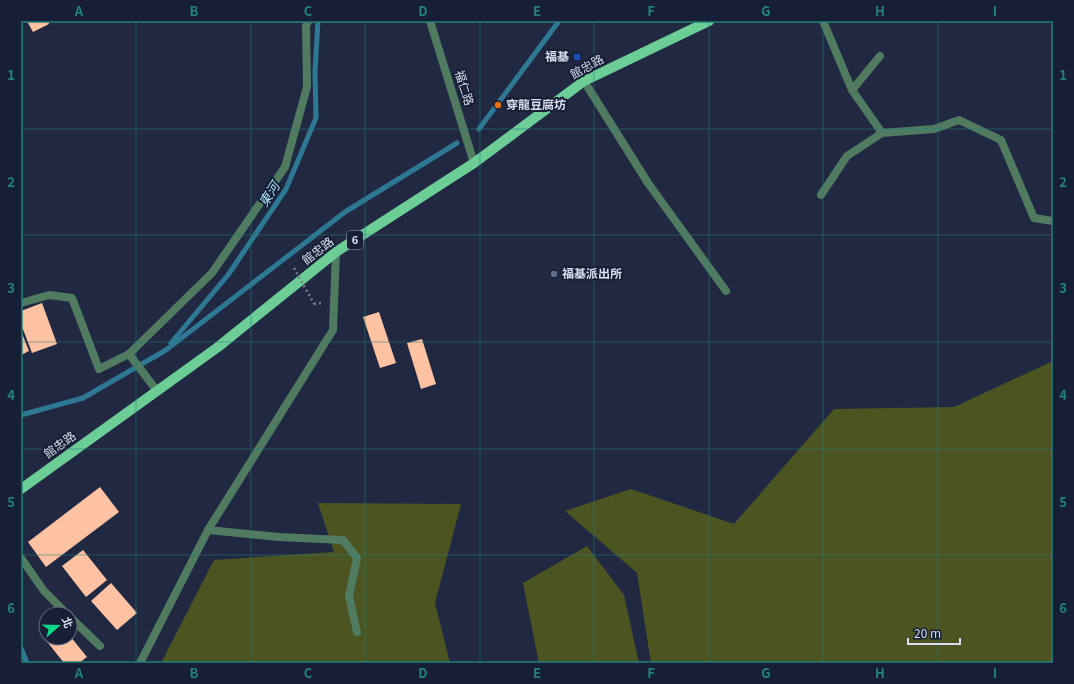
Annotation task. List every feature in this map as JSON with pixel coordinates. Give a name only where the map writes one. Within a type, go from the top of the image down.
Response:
[{"type":"main road","name":"館忠路","points":[[21,490],[218,347],[336,252],[474,163],[584,82],[709,21]]},
{"type":"street","points":[[21,303],[49,295],[72,298],[99,369],[130,354],[212,273],[285,168],[307,87],[306,26],[308,21]]},
{"type":"street","name":"福仁路","points":[[430,21],[474,163]]},
{"type":"street","points":[[823,21],[852,90],[882,133]]},
{"type":"street","points":[[852,90],[880,56]]},
{"type":"street","points":[[584,82],[648,183],[726,291]]},
{"type":"street","points":[[821,195],[847,156],[882,133],[934,129],[959,120],[1002,140],[1034,218],[1053,220]]},
{"type":"street","points":[[140,663],[208,530],[333,330],[336,252]]},
{"type":"street","points":[[130,354],[157,391]]},
{"type":"street","points":[[208,530],[279,537],[343,540],[357,558],[349,596],[356,632]]},
{"type":"street","points":[[21,558],[44,592],[59,606]]},
{"type":"street","points":[[78,624],[100,646]]},
{"type":"path","points":[[294,268],[314,304]]},
{"type":"green space","points":[[1053,361],[1053,663],[651,663],[637,573],[565,511],[631,489],[734,524],[834,409],[954,407]]},
{"type":"green space","points":[[318,503],[461,504],[435,603],[450,663],[161,663],[214,560],[334,552]]},
{"type":"green space","points":[[587,546],[624,595],[639,663],[539,663],[523,583]]},
{"type":"building","points":[[27,21],[48,21],[49,24],[33,32]]},
{"type":"building","points":[[42,303],[57,344],[32,353],[21,324],[21,311]]},
{"type":"building","points":[[379,312],[396,363],[380,368],[363,317]]},
{"type":"building","points":[[21,331],[29,351],[21,355]]},
{"type":"building","points":[[422,339],[436,384],[421,389],[407,343]]},
{"type":"building","points":[[100,487],[119,512],[46,567],[28,542]]},
{"type":"building","points":[[83,550],[107,580],[86,597],[62,566]]},
{"type":"building","points":[[111,583],[137,613],[117,630],[91,601]]},
{"type":"building","points":[[51,646],[78,646],[87,657],[79,663],[64,663]]},
{"type":"waterway","name":"東河","points":[[171,343],[228,275],[286,189],[316,118],[315,71],[318,21]]},
{"type":"waterway","points":[[479,129],[559,21]]},
{"type":"waterway","points":[[21,415],[83,398],[166,350],[345,212],[457,143]]},
{"type":"waterway","points":[[21,648],[27,663]]},
{"type":"place","name":"福基","points":[[577,57]]},
{"type":"place","name":"穿龍豆腐坊","points":[[498,105]]},
{"type":"place","name":"福基派出所","points":[[554,274]]}]
